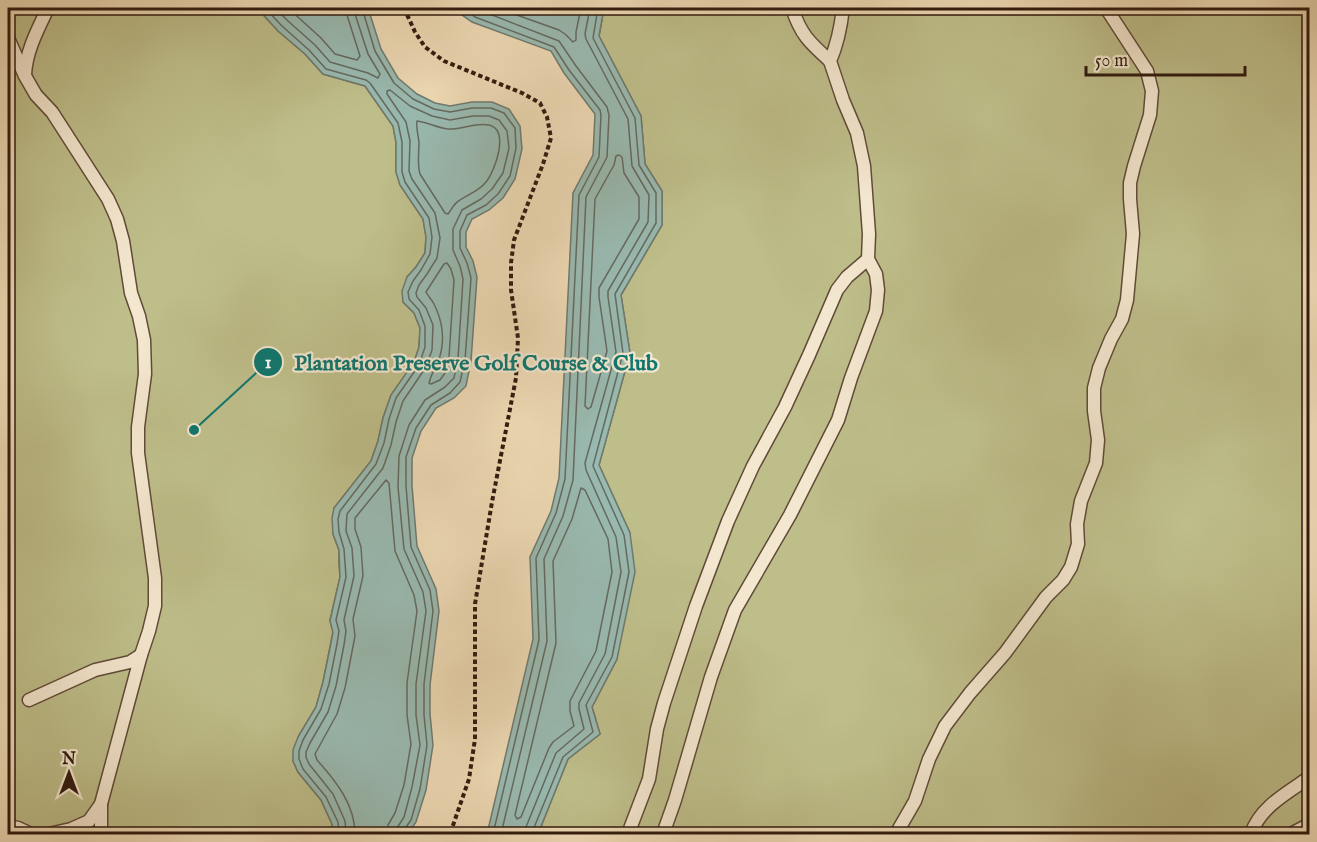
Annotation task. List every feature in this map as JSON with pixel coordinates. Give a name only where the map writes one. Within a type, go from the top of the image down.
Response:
[{"type":"lane","points":[[25,76],[29,51],[48,8]]},
{"type":"lane","points":[[663,834],[711,677],[735,610],[790,515],[838,420],[876,311],[878,290],[876,274],[868,259],[869,234],[864,166],[857,133],[830,61],[808,42],[798,26],[792,8]]},
{"type":"lane","points":[[830,61],[840,33],[843,8]]},
{"type":"lane","points":[[896,834],[915,801],[929,759],[945,726],[1005,653],[1046,597],[1062,580],[1071,567],[1078,544],[1077,524],[1081,501],[1096,463],[1098,440],[1094,388],[1099,368],[1122,320],[1127,300],[1133,234],[1131,183],[1150,115],[1152,92],[1147,71],[1106,8]]},
{"type":"lane","points":[[8,38],[36,95],[52,112],[108,199],[123,241],[131,293],[144,340],[145,374],[138,427],[138,453],[155,578],[155,606],[101,804],[101,834]]},
{"type":"lane","points":[[628,834],[649,778],[664,703],[696,606],[728,521],[753,466],[785,407],[837,290],[847,277],[868,259]]},
{"type":"lane","points":[[29,700],[95,670],[130,662],[141,655]]},
{"type":"lane","points":[[1251,834],[1255,823],[1270,805],[1310,777]]},
{"type":"lane","points":[[49,834],[71,829],[89,821],[101,804]]},
{"type":"lane","points":[[1291,834],[1310,824]]},
{"type":"lane","points":[[8,826],[31,834]]},
{"type":"path","points":[[404,8],[425,47],[444,61],[522,93],[540,103],[547,117],[551,138],[514,240],[511,263],[518,338],[516,378],[475,604],[475,739],[469,778],[450,834]]},
{"type":"green space","points":[[8,8],[257,8],[323,74],[365,86],[393,126],[396,142],[396,172],[400,185],[423,219],[426,237],[425,253],[407,277],[403,302],[414,313],[420,328],[419,347],[414,363],[391,395],[371,461],[334,508],[333,534],[339,550],[340,577],[330,620],[333,632],[316,707],[298,737],[293,761],[298,772],[321,800],[332,824],[333,834],[8,834]]},
{"type":"green space","points":[[604,8],[1309,8],[1309,834],[538,834],[568,759],[600,734],[592,707],[617,659],[630,533],[599,465],[630,353],[621,295],[662,225],[662,191],[645,164],[641,116],[599,36]]},
{"type":"water","points":[[257,8],[368,8],[381,49],[398,78],[417,94],[435,103],[450,106],[472,102],[492,102],[509,109],[520,126],[522,149],[515,179],[503,198],[489,210],[472,219],[466,232],[466,247],[477,277],[471,361],[466,386],[454,398],[436,408],[421,431],[412,458],[417,546],[436,589],[439,611],[430,685],[433,745],[426,790],[416,822],[408,834],[333,834],[332,824],[321,800],[298,772],[293,761],[293,750],[316,707],[333,632],[330,621],[340,577],[339,550],[333,534],[334,508],[371,461],[391,395],[414,362],[419,347],[420,328],[414,313],[403,302],[402,291],[407,277],[425,253],[426,237],[423,219],[400,185],[396,172],[396,142],[393,126],[365,86],[323,74]]},
{"type":"water","points":[[452,8],[604,8],[599,36],[641,116],[645,164],[662,191],[662,225],[621,295],[630,353],[599,465],[630,533],[635,572],[617,659],[592,707],[600,734],[568,759],[538,834],[487,834],[533,639],[530,557],[551,511],[559,478],[573,193],[593,155],[595,114],[564,73],[551,51],[472,22]]},
{"type":"place","name":"Plantation Preserve Golf Course & Club","points":[[194,430]]}]
